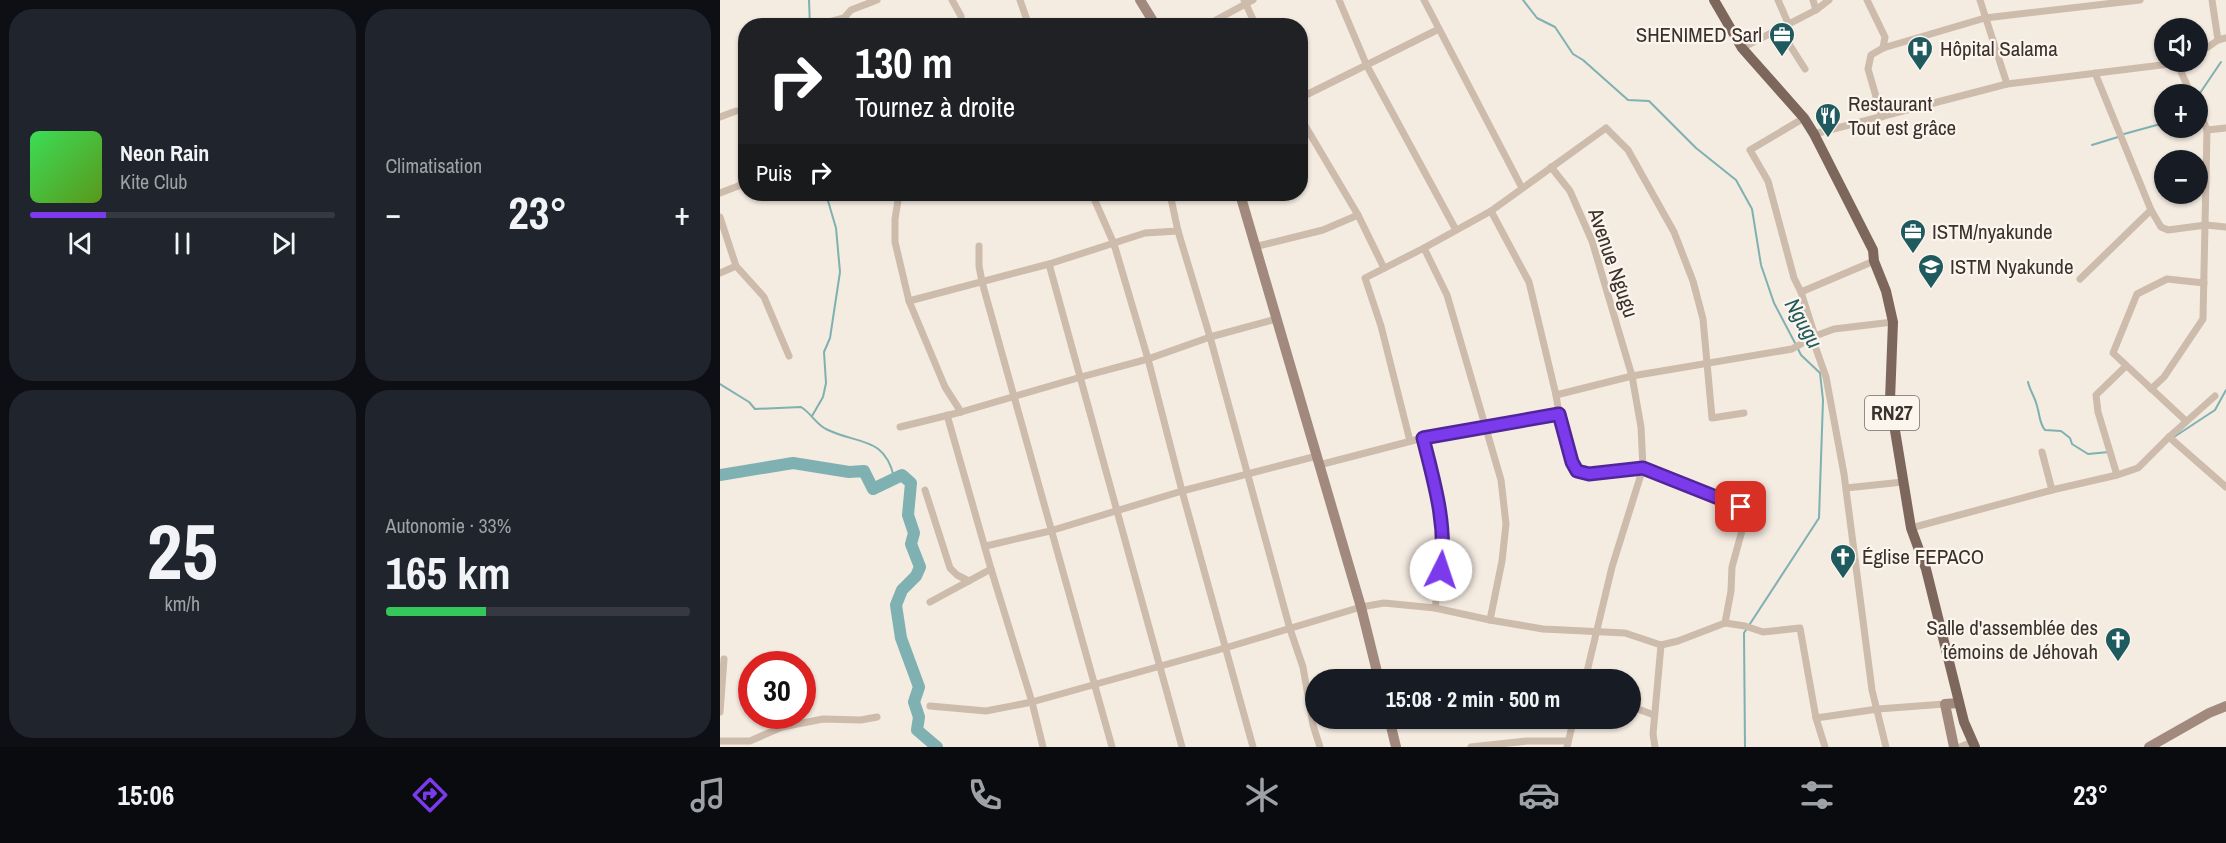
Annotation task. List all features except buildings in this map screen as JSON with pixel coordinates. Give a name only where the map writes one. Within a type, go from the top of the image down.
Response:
[{"type":"main road","name":"RN27","points":[[1714,0],[1742,48],[1804,118],[1874,250],[1874,261],[1886,291],[1893,322],[1890,400],[1911,528],[1926,569],[1959,703],[1974,745]]},
{"type":"street","points":[[844,18],[851,10],[877,0]]},
{"type":"street","points":[[952,0],[961,18]]},
{"type":"street","points":[[1020,0],[1026,18]]},
{"type":"street","points":[[1140,0],[1151,18]]},
{"type":"street","points":[[1218,18],[1245,2],[1253,0]]},
{"type":"street","points":[[1339,0],[1367,66],[1456,230]]},
{"type":"street","points":[[1424,0],[1522,188]]},
{"type":"street","points":[[1778,0],[1788,23]]},
{"type":"street","points":[[1813,0],[1816,10]]},
{"type":"street","points":[[1742,48],[1816,10],[1829,0]]},
{"type":"street","points":[[1867,0],[1885,37],[1883,48]]},
{"type":"street","points":[[1980,0],[2007,84]]},
{"type":"street","points":[[1882,117],[1868,69],[1871,55],[1883,48],[1985,18],[2096,2],[2140,0]]},
{"type":"street","points":[[2212,0],[2218,40]]},
{"type":"street","points":[[1245,2],[1252,18]]},
{"type":"street","points":[[1779,28],[1805,69]]},
{"type":"street","points":[[1308,94],[1439,29]]},
{"type":"street","points":[[2208,47],[2226,38]]},
{"type":"street","points":[[1814,134],[2007,84],[2154,66]]},
{"type":"street","points":[[2095,73],[2151,210],[2161,227],[2168,230],[2206,225],[2226,227]]},
{"type":"street","points":[[720,117],[736,111]]},
{"type":"street","points":[[1804,118],[1750,150],[1768,181],[1784,237],[1784,245],[1794,278],[1801,292],[1815,336],[1815,346],[1826,377],[1846,488],[1872,690],[1886,747]]},
{"type":"street","points":[[1410,441],[1381,326],[1365,278],[1491,211],[1606,128],[1628,150],[1678,242],[1693,281],[1703,319],[1712,418],[1744,414]]},
{"type":"street","points":[[2208,130],[2226,128]]},
{"type":"street","points":[[1308,131],[1358,215],[1384,268]]},
{"type":"street","points":[[2151,389],[2164,377],[2203,319],[2207,138]]},
{"type":"street","name":"Avenue Ngugu","points":[[1551,167],[1570,191],[1592,241],[1632,376],[1641,427],[1643,468],[1612,567],[1595,632]]},
{"type":"street","points":[[720,193],[738,186]]},
{"type":"street","points":[[898,201],[895,242],[909,301],[945,387],[961,412]]},
{"type":"street","points":[[1095,201],[1114,244],[1148,359],[1182,491],[1254,747]]},
{"type":"street","points":[[1172,201],[1178,231],[1249,474],[1290,629],[1303,667],[1312,725],[1320,747]]},
{"type":"street","points":[[1242,201],[1361,607],[1376,669]]},
{"type":"street","points":[[2080,279],[2151,210]]},
{"type":"street","points":[[1491,211],[1528,282],[1559,414],[1572,462],[1577,471],[1589,474],[1643,468],[1741,507],[1746,516],[1732,567],[1731,591],[1725,623]]},
{"type":"street","points":[[1254,248],[1323,230],[1358,215]]},
{"type":"street","points":[[720,217],[736,266],[764,297],[789,356]]},
{"type":"street","points":[[909,301],[1049,264],[1145,233],[1178,231]]},
{"type":"street","points":[[979,246],[982,282],[1112,747]]},
{"type":"street","points":[[1424,248],[1447,295],[1501,480],[1506,524],[1502,561],[1490,620]]},
{"type":"street","points":[[1801,292],[1874,261]]},
{"type":"street","points":[[1049,264],[1182,747]]},
{"type":"street","points":[[720,273],[736,266]]},
{"type":"street","points":[[2186,422],[2112,353],[2137,294],[2167,279],[2204,283]]},
{"type":"street","points":[[900,427],[1148,359],[1210,337],[1276,319]]},
{"type":"street","points":[[1556,395],[1632,376],[1792,349],[1815,336],[1834,329],[1893,322]]},
{"type":"street","points":[[2117,476],[2098,412],[2096,395],[2126,366]]},
{"type":"street","points":[[1911,528],[2052,490],[2117,476],[2138,468],[2215,396]]},
{"type":"street","points":[[986,546],[1050,531],[1182,491],[1249,474],[1423,438],[1559,414]]},
{"type":"street","points":[[947,415],[1032,702],[1043,747]]},
{"type":"street","points":[[1423,438],[1442,515],[1443,551],[1436,608]]},
{"type":"street","points":[[2170,438],[2225,484]]},
{"type":"street","points":[[2042,452],[2052,490]]},
{"type":"street","points":[[1846,488],[1903,482]]},
{"type":"street","points":[[925,490],[950,568],[957,575],[969,581]]},
{"type":"street","points":[[930,602],[991,569]]},
{"type":"street","points":[[930,706],[986,711],[1032,702],[1361,607],[1384,603],[1436,608],[1543,629],[1625,633],[1661,645],[1725,623],[1763,632],[1800,628],[1816,718],[1825,747]]},
{"type":"street","points":[[1587,669],[1595,632]]},
{"type":"street","points":[[1655,747],[1654,715],[1661,645]]},
{"type":"street","points":[[720,712],[724,660]]},
{"type":"street","points":[[1816,718],[1878,709],[1959,703]]},
{"type":"street","points":[[1945,704],[1954,747]]},
{"type":"street","points":[[2149,747],[2209,713],[2226,706]]},
{"type":"street","points":[[1641,710],[1654,715]]},
{"type":"street","points":[[720,741],[750,741],[782,727],[823,719],[861,720],[877,717]]},
{"type":"street","points":[[1392,729],[1396,747]]},
{"type":"street","points":[[1471,747],[1527,741],[1567,744],[1571,729]]},
{"type":"street","points":[[1960,747],[1974,745]]},
{"type":"waterway","points":[[809,0],[810,18]]},
{"type":"waterway","name":"Ngugu","points":[[1523,0],[1537,18],[1555,27],[1573,54],[1583,60],[1628,100],[1649,101],[1696,148],[1736,180],[1752,209],[1761,265],[1774,303],[1795,343]]},
{"type":"waterway","points":[[2206,84],[2221,62]]},
{"type":"waterway","points":[[2124,134],[2154,126]]},
{"type":"waterway","points":[[2092,145],[2118,137]]},
{"type":"waterway","points":[[812,416],[823,397],[826,383],[824,352],[830,338],[840,272],[836,228],[828,201]]},
{"type":"waterway","name":"Ngugu","points":[[1745,747],[1744,633],[1819,518],[1823,400],[1820,373],[1801,355],[1798,349]]},
{"type":"waterway","points":[[2028,382],[2045,430],[2061,431],[2070,438],[2072,444],[2088,454],[2109,452]]},
{"type":"waterway","points":[[720,384],[749,402],[755,409],[801,407],[826,429],[868,443],[884,454],[894,477]]},
{"type":"waterway","points":[[2174,437],[2215,410],[2226,390]]},
{"type":"waterway","points":[[720,475],[793,463],[849,472],[864,471],[873,489],[902,475],[911,483],[908,515],[914,533],[911,544],[920,567],[916,576],[902,590],[896,605],[901,638],[919,687],[914,702],[919,717],[917,730],[937,747]]},
{"type":"place","name":"SHENIMED Sarl","points":[[1782,58]]},
{"type":"place","name":"Hôpital Salama","points":[[1920,72]]},
{"type":"place","name":"Restaurant Tout est grâce","points":[[1828,139]]},
{"type":"place","name":"ISTM/nyakunde","points":[[1913,255]]},
{"type":"place","name":"ISTM Nyakunde","points":[[1931,290]]},
{"type":"place","name":"Église FEPACO","points":[[1843,580]]},
{"type":"place","name":"Salle d'assemblée des témoins de Jéhovah","points":[[2118,663]]},
{"type":"route","points":[[1441,570],[1442,515],[1423,438],[1559,414],[1572,462],[1577,471],[1589,474],[1643,468],[1741,507]]}]
